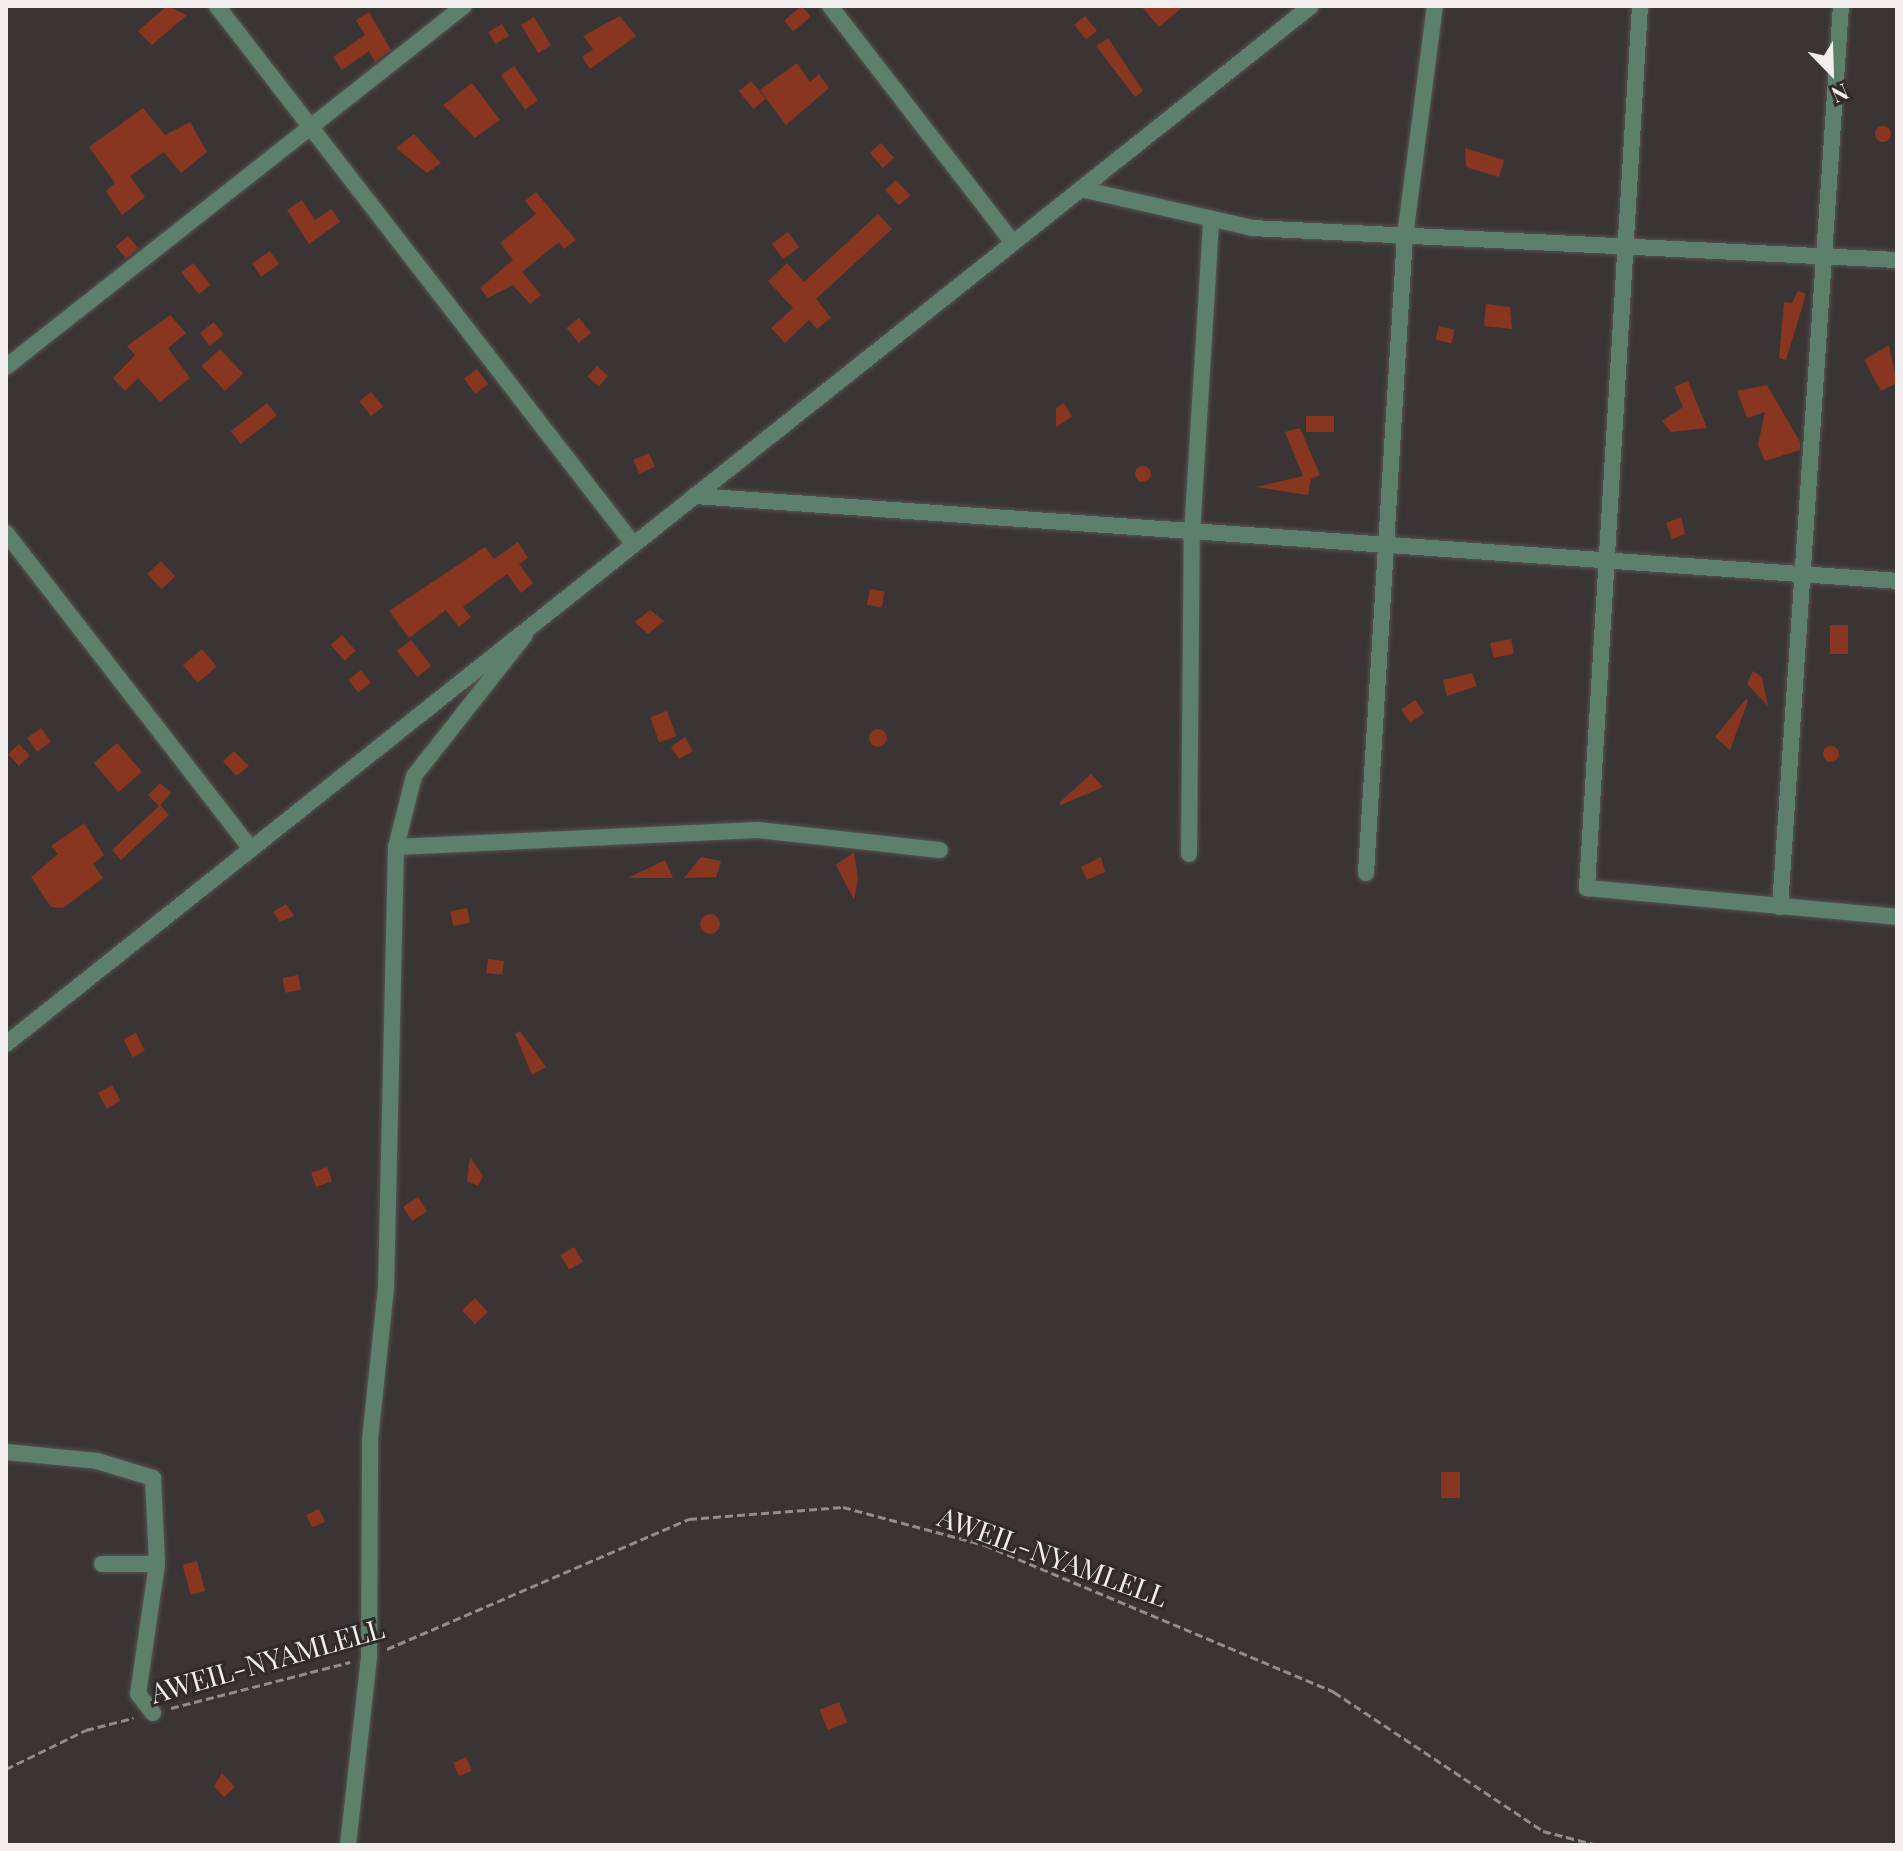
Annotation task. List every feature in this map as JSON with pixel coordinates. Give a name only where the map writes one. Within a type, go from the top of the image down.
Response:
[{"type":"street","points":[[217,6],[634,545]]},
{"type":"street","points":[[6,367],[464,6]]},
{"type":"street","points":[[830,6],[1013,243]]},
{"type":"street","points":[[6,1044],[1311,6]]},
{"type":"street","points":[[1366,873],[1405,236],[1435,6]]},
{"type":"street","points":[[1640,6],[1623,246],[1612,563],[1587,888],[1897,917]]},
{"type":"street","points":[[1780,907],[1799,575],[1841,6]]},
{"type":"street","points":[[1081,189],[1252,228],[1897,260]]},
{"type":"street","points":[[1189,854],[1192,534],[1211,219]]},
{"type":"street","points":[[695,496],[1385,549],[1897,581]]},
{"type":"street","points":[[6,533],[251,849]]},
{"type":"street","points":[[348,1845],[369,1657],[370,1440],[386,1288],[396,847],[414,776],[533,625]]},
{"type":"street","points":[[396,847],[758,830],[940,850]]},
{"type":"street","points":[[6,1452],[97,1461],[153,1478],[157,1564],[138,1694],[153,1713]]},
{"type":"street","points":[[102,1564],[157,1564]]},
{"type":"path","name":"AWEIL-NYAMLELL","points":[[6,1769],[86,1730],[369,1657],[689,1519],[843,1507],[985,1545],[1306,1679],[1543,1831],[1597,1845]]},
{"type":"building","points":[[167,6],[187,15],[152,45],[138,31]]},
{"type":"building","points":[[802,6],[811,17],[793,31],[784,20]]},
{"type":"building","points":[[1141,6],[1184,6],[1159,27]]},
{"type":"building","points":[[369,12],[391,50],[375,62],[369,51],[342,70],[333,57],[365,35],[356,20]]},
{"type":"building","points":[[620,16],[636,36],[590,69],[582,57],[593,49],[583,36]]},
{"type":"building","points":[[1085,16],[1097,31],[1086,40],[1074,25]]},
{"type":"building","points":[[534,17],[551,45],[538,53],[521,25]]},
{"type":"building","points":[[502,24],[509,36],[495,44],[488,32]]},
{"type":"building","points":[[1108,38],[1143,91],[1135,97],[1096,46]]},
{"type":"building","points":[[797,63],[810,82],[819,74],[829,88],[786,125],[760,90]]},
{"type":"building","points":[[514,66],[538,100],[525,110],[501,75]]},
{"type":"building","points":[[751,81],[766,99],[754,109],[739,91]]},
{"type":"building","points":[[472,83],[500,120],[475,138],[443,105]]},
{"type":"building","points":[[143,108],[165,135],[190,122],[207,152],[181,173],[164,152],[130,176],[145,197],[122,215],[106,191],[115,183],[89,147]]},
{"type":"building","points":[[1880,126],[1886,126],[1891,134],[1889,140],[1880,142],[1875,137],[1875,131]]},
{"type":"building","points":[[414,134],[441,163],[427,173],[396,148]]},
{"type":"building","points":[[881,143],[894,158],[883,168],[870,153]]},
{"type":"building","points":[[1465,148],[1504,160],[1499,177],[1466,167]]},
{"type":"building","points":[[896,180],[910,195],[899,206],[885,190]]},
{"type":"building","points":[[536,192],[576,240],[564,249],[559,242],[522,272],[541,295],[530,304],[513,285],[488,298],[480,288],[513,260],[500,243],[536,214],[525,201]]},
{"type":"building","points":[[302,200],[315,220],[332,209],[340,222],[309,244],[287,210]]},
{"type":"building","points":[[878,214],[892,229],[816,299],[831,318],[817,329],[809,320],[785,343],[771,328],[793,308],[768,281],[787,263],[804,282]]},
{"type":"building","points":[[788,232],[799,247],[783,259],[772,244]]},
{"type":"building","points":[[128,236],[138,248],[126,259],[116,246]]},
{"type":"building","points":[[270,251],[279,264],[261,277],[252,264]]},
{"type":"building","points":[[193,263],[211,285],[199,294],[181,272]]},
{"type":"building","points":[[1798,291],[1806,294],[1786,360],[1779,358],[1784,302],[1792,303]]},
{"type":"building","points":[[1486,304],[1510,307],[1512,329],[1484,326]]},
{"type":"building","points":[[170,315],[186,333],[168,348],[190,378],[160,402],[138,378],[125,391],[113,378],[135,355],[127,346]]},
{"type":"building","points":[[579,318],[591,333],[579,343],[567,328]]},
{"type":"building","points":[[214,322],[224,335],[210,346],[200,333]]},
{"type":"building","points":[[1439,326],[1455,330],[1451,343],[1436,340]]},
{"type":"building","points":[[1889,345],[1897,383],[1881,391],[1864,360]]},
{"type":"building","points":[[220,349],[243,374],[225,391],[202,366]]},
{"type":"building","points":[[597,366],[608,376],[599,386],[588,376]]},
{"type":"building","points":[[477,369],[488,384],[475,394],[464,378]]},
{"type":"building","points":[[1688,381],[1707,428],[1671,432],[1662,421],[1683,407],[1674,387]]},
{"type":"building","points":[[1767,385],[1800,442],[1800,450],[1765,461],[1758,445],[1765,412],[1747,418],[1737,391]]},
{"type":"building","points":[[371,392],[383,407],[371,416],[359,401]]},
{"type":"building","points":[[267,403],[277,416],[241,444],[231,431]]},
{"type":"building","points":[[1064,403],[1072,417],[1056,427],[1056,408]]},
{"type":"building","points":[[1306,416],[1334,416],[1334,432],[1306,432]]},
{"type":"building","points":[[1300,428],[1320,475],[1311,479],[1308,495],[1256,487],[1303,476],[1285,432]]},
{"type":"building","points":[[649,453],[655,467],[639,473],[633,460]]},
{"type":"building","points":[[1140,466],[1146,466],[1151,474],[1149,480],[1140,482],[1135,477],[1135,471]]},
{"type":"building","points":[[1681,517],[1685,534],[1672,539],[1666,523]]},
{"type":"building","points":[[518,542],[528,558],[519,564],[533,583],[521,593],[507,574],[463,607],[471,617],[459,627],[446,610],[409,638],[389,611],[485,547],[494,559]]},
{"type":"building","points":[[161,561],[175,576],[161,589],[147,574]]},
{"type":"building","points":[[870,589],[885,592],[882,608],[867,605]]},
{"type":"building","points":[[650,610],[664,621],[648,634],[635,622]]},
{"type":"building","points":[[1830,625],[1848,625],[1848,654],[1830,654]]},
{"type":"building","points":[[342,635],[356,651],[344,661],[331,645]]},
{"type":"building","points":[[1511,639],[1514,654],[1493,658],[1490,643]]},
{"type":"building","points":[[411,640],[431,666],[417,677],[397,651]]},
{"type":"building","points":[[202,649],[217,667],[198,683],[183,665]]},
{"type":"building","points":[[361,670],[371,683],[358,692],[348,680]]},
{"type":"building","points":[[1753,671],[1762,677],[1768,706],[1747,684]]},
{"type":"building","points":[[1472,673],[1477,686],[1447,696],[1443,680]]},
{"type":"building","points":[[1746,699],[1748,701],[1730,750],[1715,737]]},
{"type":"building","points":[[1415,700],[1424,713],[1410,723],[1401,710]]},
{"type":"building","points":[[667,711],[676,736],[659,743],[650,717]]},
{"type":"building","points":[[41,728],[51,742],[37,752],[27,738]]},
{"type":"building","points":[[878,729],[887,738],[878,747],[869,738]]},
{"type":"building","points":[[685,737],[693,751],[679,759],[671,747]]},
{"type":"building","points":[[117,743],[142,772],[119,792],[94,763]]},
{"type":"building","points":[[19,744],[30,756],[19,766],[8,754]]},
{"type":"building","points":[[1828,746],[1834,746],[1839,754],[1837,760],[1828,762],[1823,757],[1823,751]]},
{"type":"building","points":[[234,751],[249,766],[236,776],[223,761]]},
{"type":"building","points":[[1091,774],[1103,787],[1061,805],[1059,803]]},
{"type":"building","points":[[160,783],[171,793],[160,805],[169,815],[121,860],[112,850],[159,806],[148,795]]},
{"type":"building","points":[[84,823],[104,855],[93,864],[103,878],[63,908],[51,907],[31,877],[58,854],[51,846]]},
{"type":"building","points":[[854,852],[858,879],[854,900],[836,865]]},
{"type":"building","points":[[701,857],[721,861],[716,877],[684,878]]},
{"type":"building","points":[[1101,857],[1105,872],[1087,880],[1081,867]]},
{"type":"building","points":[[665,860],[673,878],[628,878]]},
{"type":"building","points":[[286,904],[294,916],[280,922],[273,912]]},
{"type":"building","points":[[467,908],[470,923],[453,926],[450,911]]},
{"type":"building","points":[[706,914],[714,914],[720,924],[714,934],[706,934],[700,928],[700,920]]},
{"type":"building","points":[[488,959],[504,961],[502,975],[486,973]]},
{"type":"building","points":[[298,975],[301,990],[285,993],[282,978]]},
{"type":"building","points":[[520,1031],[546,1067],[532,1075],[515,1034]]},
{"type":"building","points":[[136,1033],[145,1051],[133,1057],[124,1039]]},
{"type":"building","points":[[112,1085],[121,1101],[107,1109],[98,1093]]},
{"type":"building","points":[[470,1157],[483,1176],[478,1186],[467,1181]]},
{"type":"building","points":[[327,1167],[332,1181],[316,1187],[311,1173]]},
{"type":"building","points":[[418,1197],[427,1211],[412,1221],[403,1207]]},
{"type":"building","points":[[574,1247],[583,1262],[569,1270],[560,1255]]},
{"type":"building","points":[[475,1298],[488,1312],[475,1324],[462,1310]]},
{"type":"building","points":[[1441,1472],[1460,1472],[1460,1498],[1441,1498]]},
{"type":"building","points":[[319,1509],[325,1522],[312,1528],[306,1515]]},
{"type":"building","points":[[197,1561],[205,1591],[191,1595],[183,1565]]},
{"type":"building","points":[[839,1702],[847,1722],[828,1730],[820,1710]]},
{"type":"building","points":[[466,1757],[472,1771],[459,1776],[453,1762]]},
{"type":"building","points":[[222,1773],[235,1787],[224,1797],[214,1786]]}]
